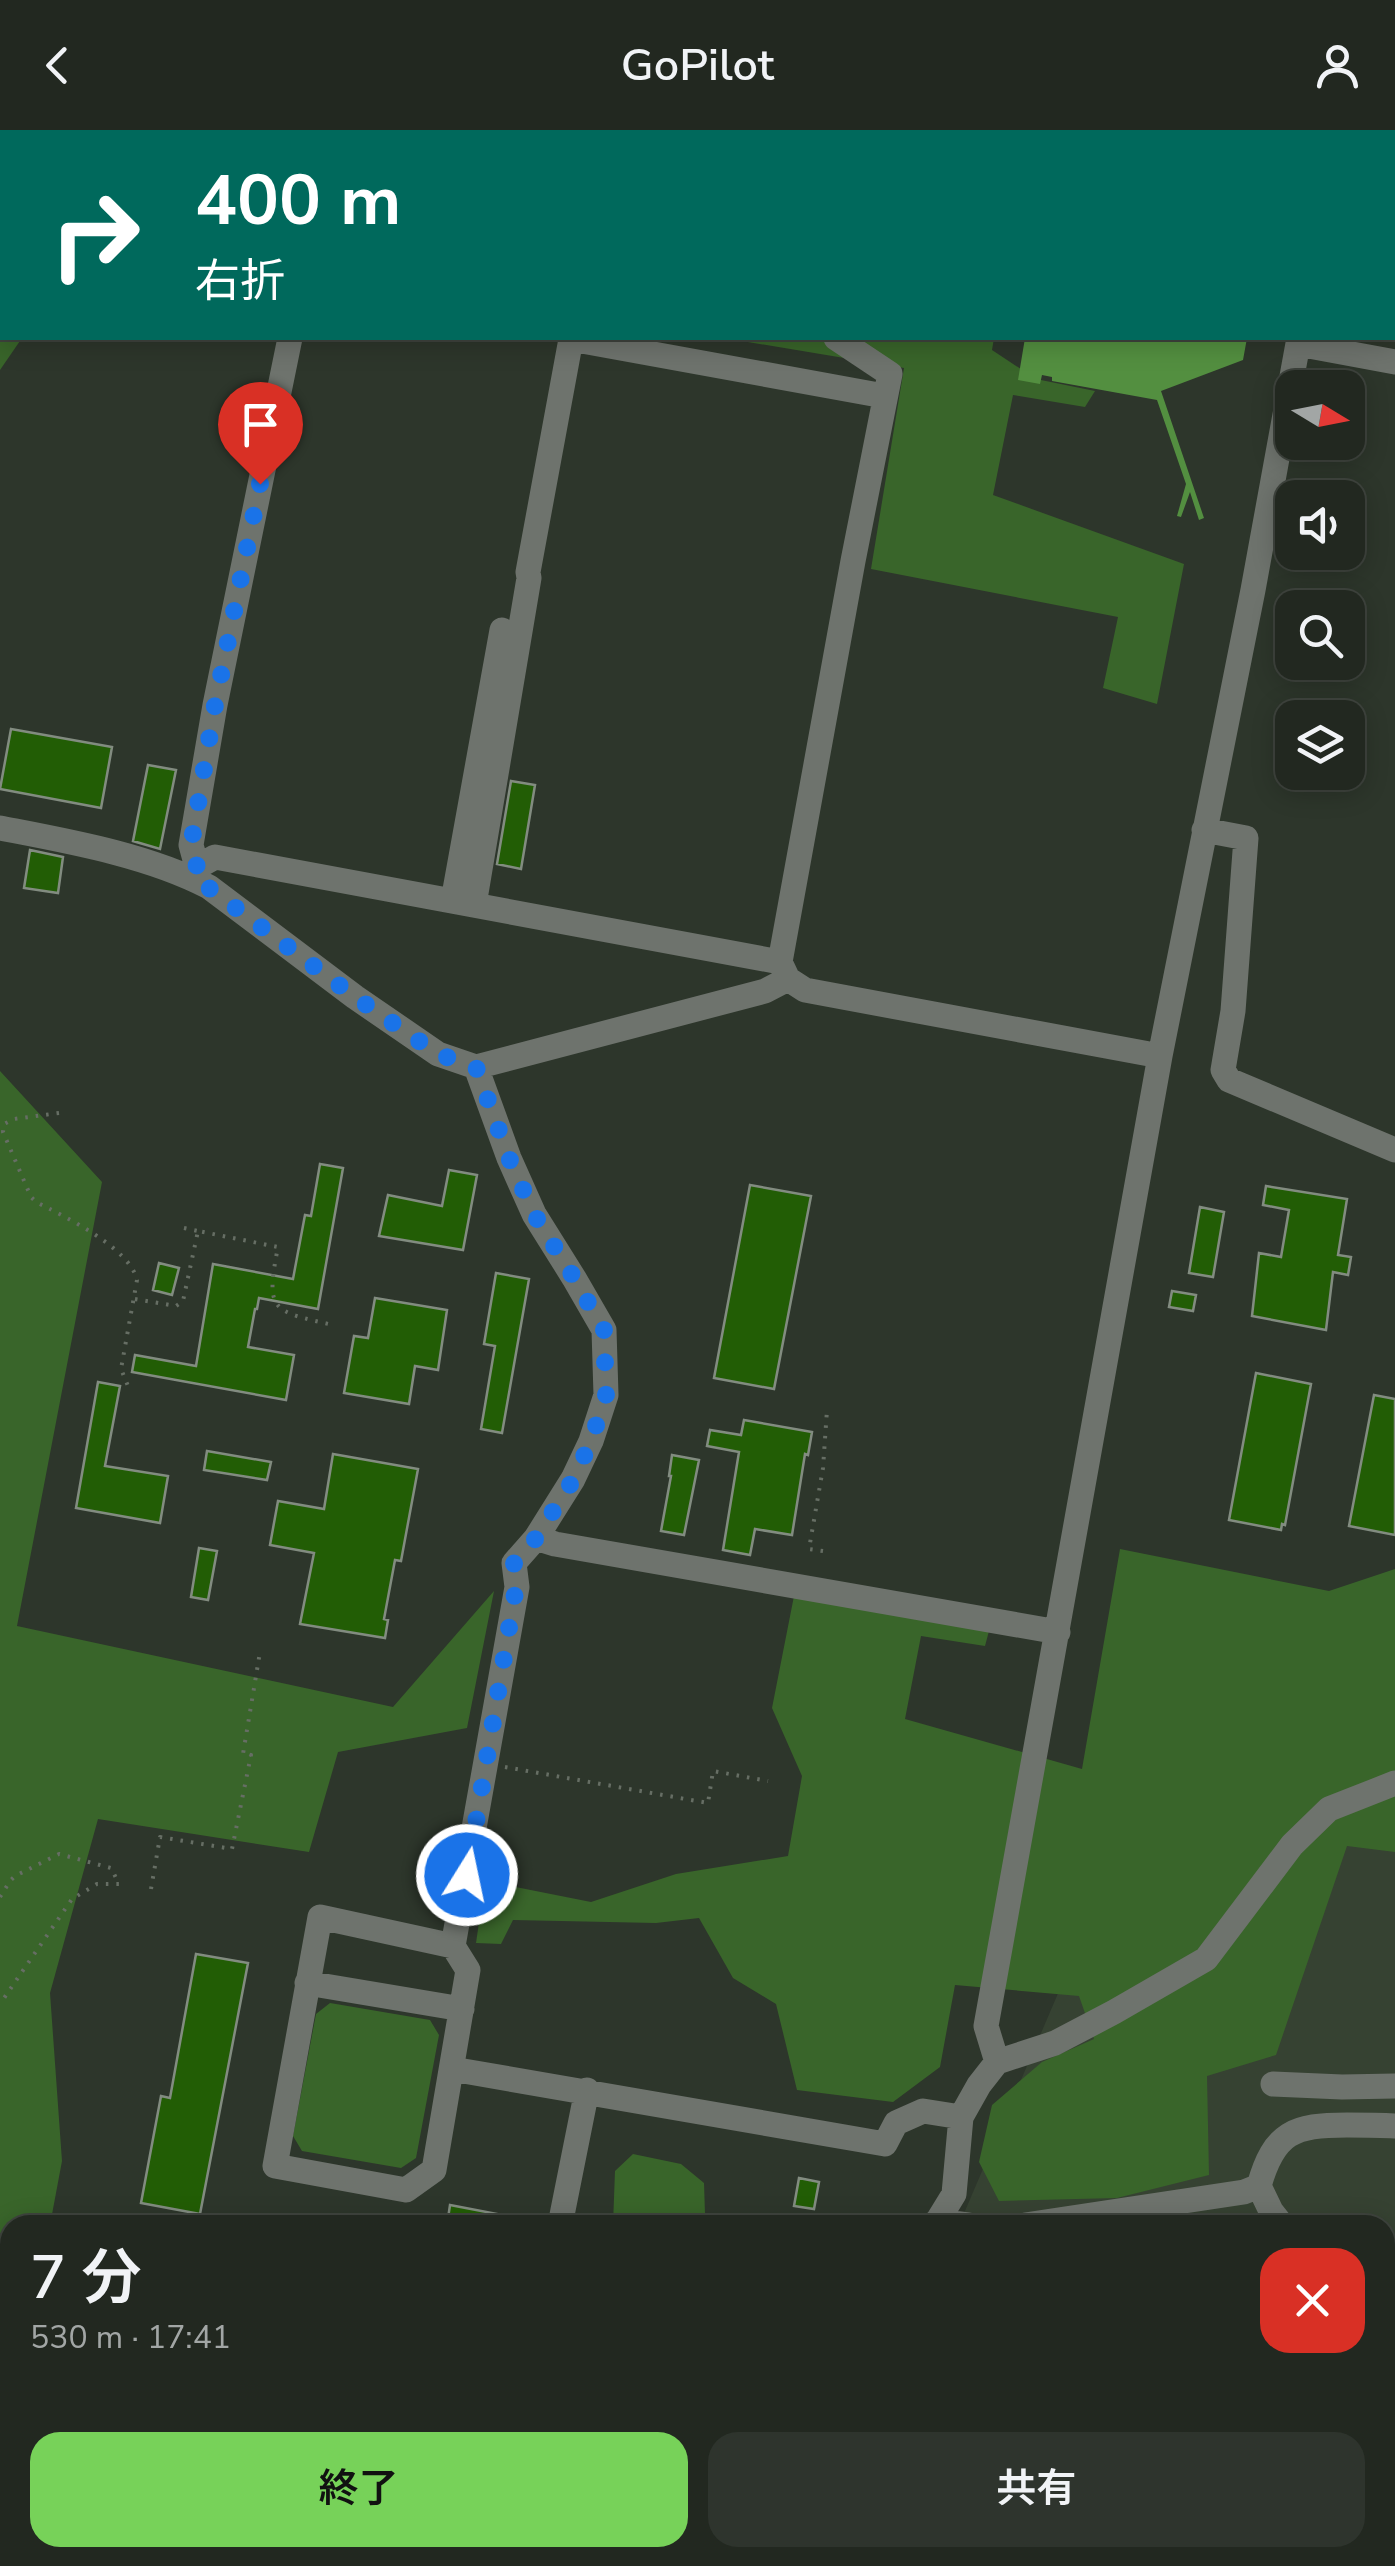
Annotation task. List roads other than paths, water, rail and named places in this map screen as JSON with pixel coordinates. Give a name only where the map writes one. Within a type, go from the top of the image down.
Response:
[{"type":"street","points":[[195,873],[191,845],[215,705],[290,340]]},
{"type":"street","points":[[464,903],[556,340]]},
{"type":"street","points":[[464,903],[529,578],[571,340]]},
{"type":"street","points":[[576,340],[884,396]]},
{"type":"street","points":[[0,828],[102,848],[195,873],[209,888],[355,997],[438,1054],[476,1067],[765,991],[784,971],[890,374],[839,340]]},
{"type":"street","points":[[998,2062],[986,2026],[1160,1056],[1299,341],[1395,362]]},
{"type":"street","points":[[1204,830],[1246,838],[1232,1011],[1223,1070],[1229,1080],[1395,1150]]},
{"type":"street","points":[[195,873],[214,857],[464,903],[784,971],[805,990],[1160,1056]]},
{"type":"street","points":[[453,1946],[320,1917],[275,2166],[406,2190],[434,2170],[468,1970],[453,1946],[516,1587],[514,1563],[536,1538],[573,1480],[606,1395],[604,1330],[534,1214],[476,1067]]},
{"type":"street","points":[[536,1538],[1058,1632]]},
{"type":"street","points":[[941,2215],[954,2194],[960,2117],[998,2062],[1055,2043],[1206,1959],[1292,1845],[1329,1809],[1395,1783]]},
{"type":"street","points":[[307,1982],[462,2009]]},
{"type":"street","points":[[452,2068],[885,2144],[896,2123],[923,2111],[960,2117]]},
{"type":"street","points":[[1273,2084],[1395,2086]]},
{"type":"street","points":[[562,2215],[588,2090]]},
{"type":"street","points":[[1274,2215],[1259,2186],[1271,2153],[1282,2139],[1315,2125],[1395,2126]]},
{"type":"street","points":[[1083,2215],[1212,2198],[1259,2186]]}]
